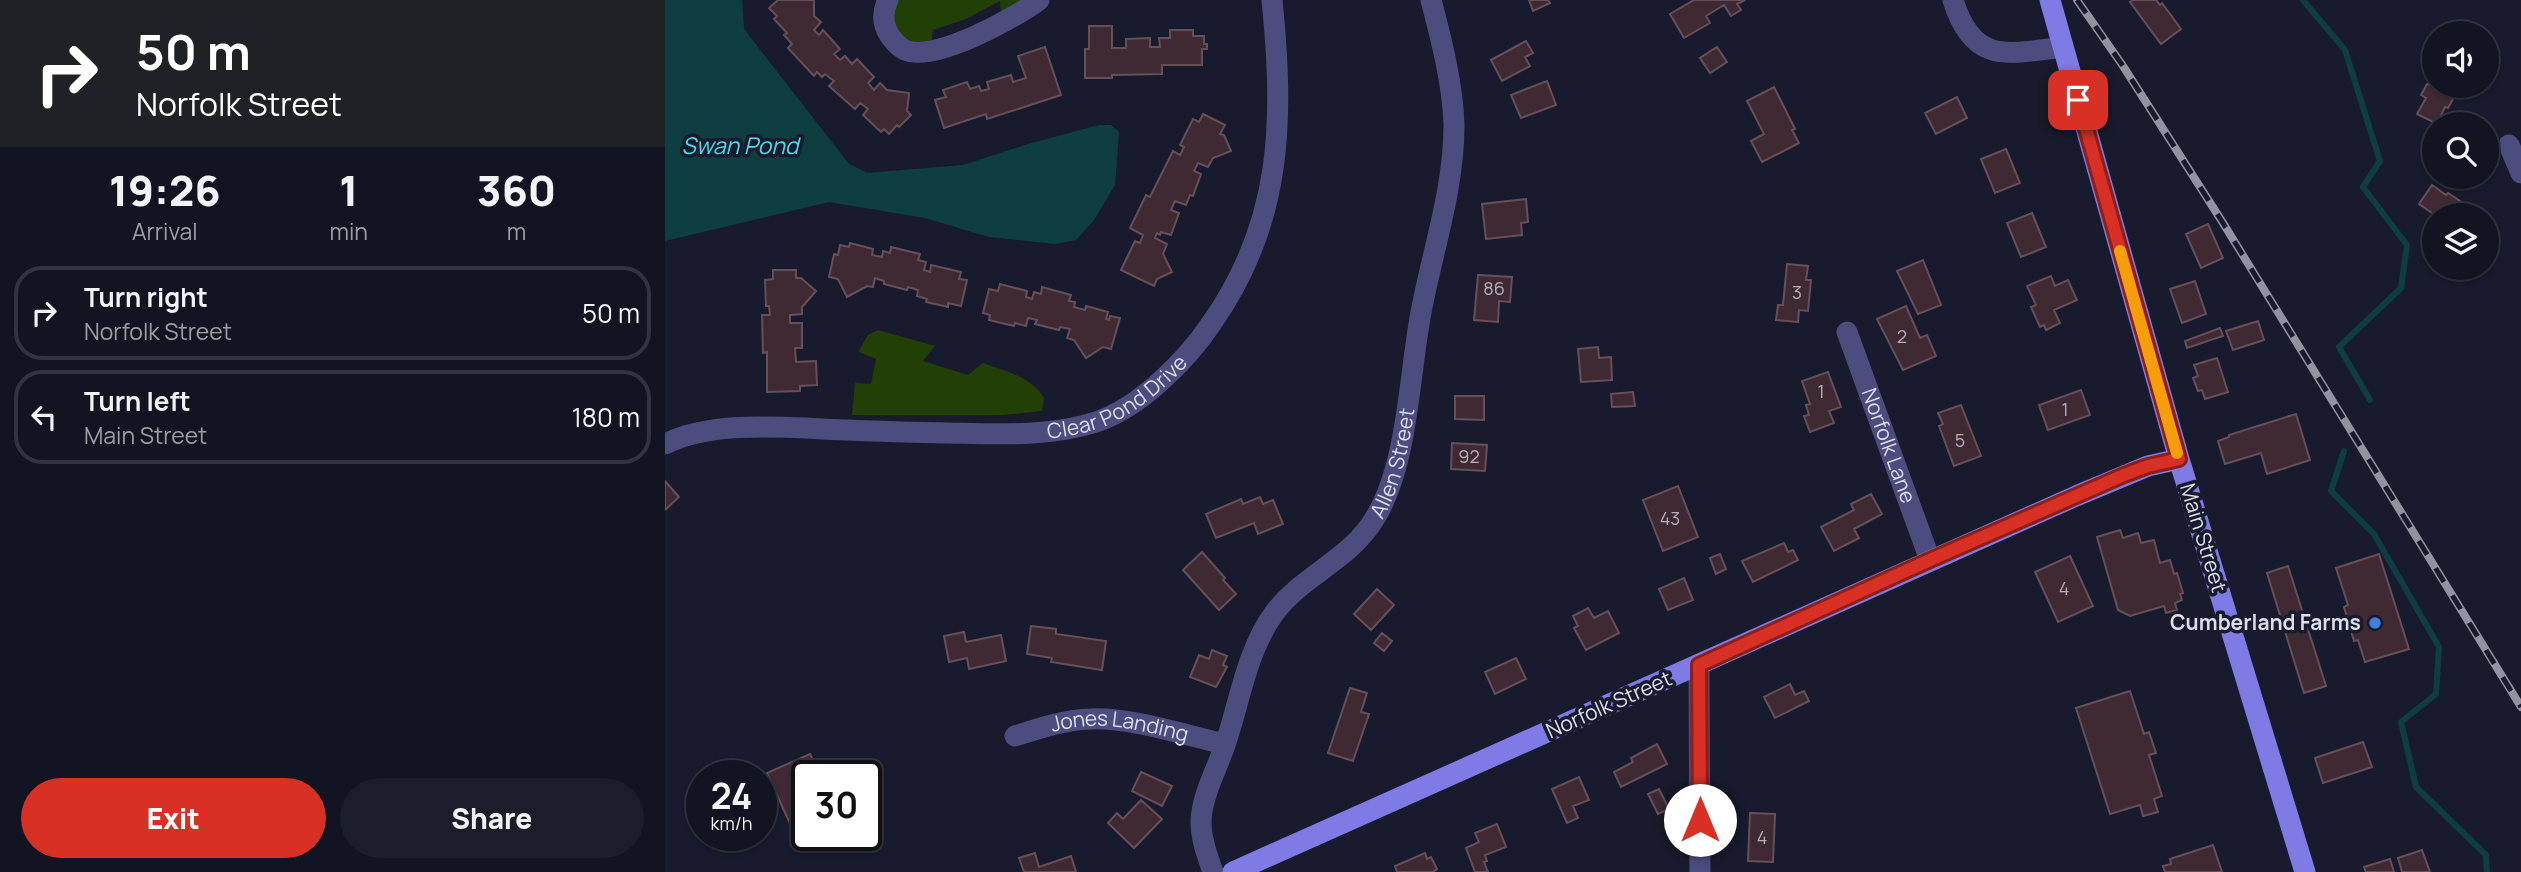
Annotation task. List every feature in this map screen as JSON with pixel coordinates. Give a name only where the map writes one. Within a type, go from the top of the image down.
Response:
[{"type":"main road","name":"Main Street","points":[[2050,0],[2179,459],[2305,872]]},
{"type":"main road","name":"Norfolk Street","points":[[1233,872],[2124,475],[2179,459]]},
{"type":"street","points":[[888,0],[883,11],[890,36],[904,50],[918,53],[940,50],[975,37],[1038,0]]},
{"type":"street","name":"Clear Pond Drive","points":[[665,444],[721,429],[768,427],[1015,434],[1097,422],[1128,405],[1178,365],[1202,337],[1231,295],[1244,270],[1258,232],[1276,156],[1278,130],[1278,61],[1272,0]]},
{"type":"street","name":"Allen Street","points":[[1213,872],[1203,842],[1201,819],[1258,639],[1275,611],[1292,593],[1338,560],[1356,543],[1375,518],[1396,470],[1422,307],[1448,198],[1454,124],[1443,47],[1431,0]]},
{"type":"street","points":[[1953,0],[1958,17],[1970,35],[1982,46],[1998,53],[2063,47]]},
{"type":"street","points":[[2509,145],[2521,173]]},
{"type":"street","name":"Norfolk Lane","points":[[1847,332],[1930,560]]},
{"type":"street","points":[[1699,665],[1700,872]]},
{"type":"street","name":"Jones Landing","points":[[1015,737],[1051,725],[1091,719],[1114,720],[1225,744]]},
{"type":"green space","points":[[897,0],[1028,0],[1001,16],[1000,1],[966,19],[933,30],[931,45],[905,40],[889,16]]},
{"type":"green space","points":[[878,330],[935,346],[923,361],[968,375],[983,363],[1017,376],[1033,385],[1044,398],[1042,411],[1003,415],[852,415],[855,383],[871,384],[876,359],[859,350],[868,335]]},
{"type":"water","name":"Swan Pond","points":[[665,0],[742,0],[744,29],[849,164],[867,173],[963,165],[1028,144],[1099,125],[1111,125],[1119,132],[1115,185],[1094,220],[1076,240],[1055,244],[989,237],[925,218],[829,202],[665,241]]},
{"type":"building","points":[[778,0],[814,0],[814,16],[821,22],[814,30],[819,35],[823,30],[840,49],[834,54],[840,60],[845,56],[852,64],[857,59],[874,77],[868,83],[874,90],[880,83],[887,90],[909,93],[907,111],[911,115],[889,134],[884,129],[881,132],[863,115],[868,109],[860,103],[855,109],[829,86],[834,81],[825,74],[822,77],[817,72],[814,76],[788,48],[792,44],[784,35],[787,33],[774,19],[777,16],[769,8]]},
{"type":"building","points":[[1529,0],[1548,0],[1550,3],[1533,11]]},
{"type":"building","points":[[1694,0],[1745,0],[1737,4],[1741,10],[1731,16],[1724,5],[1706,16],[1710,23],[1684,38],[1670,14]]},
{"type":"building","points":[[2156,0],[2160,5],[2162,3],[2181,29],[2161,44],[2130,2]]},
{"type":"building","points":[[1089,26],[1112,26],[1112,48],[1126,48],[1126,39],[1150,38],[1150,47],[1160,47],[1159,38],[1170,38],[1170,30],[1193,30],[1193,36],[1204,36],[1207,49],[1202,49],[1202,65],[1162,65],[1162,74],[1085,78],[1085,49],[1089,49]]},
{"type":"building","points":[[1526,41],[1533,53],[1525,57],[1530,66],[1502,81],[1491,60]]},
{"type":"building","points":[[1045,47],[1061,95],[987,119],[986,114],[944,128],[935,100],[946,97],[943,90],[967,82],[970,89],[979,86],[981,91],[989,89],[987,82],[1011,75],[1013,82],[1026,78],[1018,56]]},
{"type":"building","points":[[1717,47],[1727,62],[1710,73],[1700,58]]},
{"type":"building","points":[[1547,81],[1556,105],[1521,118],[1511,95]]},
{"type":"building","points":[[1774,87],[1799,143],[1762,162],[1751,141],[1764,134],[1747,101]]},
{"type":"building","points":[[1957,97],[1967,118],[1936,134],[1925,113]]},
{"type":"building","points":[[2426,98],[2453,98],[2443,112],[2422,112],[2422,116],[2417,114]]},
{"type":"building","points":[[1203,114],[1225,125],[1220,134],[1224,135],[1231,151],[1213,158],[1208,167],[1198,163],[1194,171],[1201,174],[1193,196],[1190,195],[1186,205],[1175,201],[1171,210],[1179,213],[1171,235],[1161,232],[1160,235],[1157,233],[1155,238],[1167,244],[1163,254],[1172,272],[1157,279],[1154,286],[1121,270],[1135,241],[1140,243],[1143,235],[1130,228],[1146,195],[1150,197],[1173,151],[1180,155],[1184,147],[1180,145],[1193,119],[1199,122]]},
{"type":"building","points":[[2006,149],[2020,183],[1995,193],[1981,159]]},
{"type":"building","points":[[2429,189],[2438,189],[2446,195],[2448,193],[2463,203],[2422,203],[2422,206],[2419,204]]},
{"type":"building","points":[[1526,199],[1528,222],[1521,223],[1522,235],[1486,239],[1482,204]]},
{"type":"building","points":[[2032,213],[2046,247],[2021,257],[2007,223]]},
{"type":"building","points":[[2208,224],[2223,258],[2201,268],[2186,234]]},
{"type":"building","points":[[850,243],[873,249],[872,255],[882,257],[883,251],[890,253],[891,247],[920,254],[918,260],[926,262],[924,270],[930,272],[931,265],[961,272],[959,279],[967,280],[961,306],[948,303],[948,307],[926,302],[927,299],[917,296],[918,290],[884,284],[884,281],[875,278],[873,287],[867,286],[847,297],[838,279],[829,277],[834,254],[838,255],[840,245],[849,247]]},
{"type":"building","points":[[1923,260],[1941,305],[1918,314],[1897,271]]},
{"type":"building","points":[[1787,264],[1808,266],[1806,280],[1811,280],[1808,311],[1799,310],[1798,322],[1776,320],[1778,305],[1783,305]]},
{"type":"building","points":[[773,270],[796,270],[796,278],[801,278],[816,291],[802,307],[802,314],[790,315],[790,323],[802,323],[802,348],[795,348],[796,362],[816,361],[817,385],[800,386],[800,391],[767,392],[767,352],[763,353],[762,315],[770,315],[769,306],[766,306],[765,280],[773,279]]},
{"type":"building","points":[[1478,275],[1512,277],[1510,302],[1499,301],[1498,322],[1474,320]]},
{"type":"building","points":[[2051,276],[2055,286],[2068,280],[2077,300],[2054,310],[2060,323],[2046,330],[2044,325],[2040,327],[2031,307],[2036,305],[2027,286]]},
{"type":"building","points":[[2195,281],[2206,314],[2182,323],[2170,289]]},
{"type":"building","points":[[1000,284],[1027,291],[1026,297],[1032,299],[1034,292],[1041,294],[1042,287],[1071,295],[1069,301],[1075,302],[1074,307],[1085,310],[1086,306],[1108,312],[1106,319],[1109,320],[1110,316],[1120,318],[1111,349],[1103,347],[1086,358],[1074,340],[1067,338],[1070,329],[1060,327],[1059,330],[1035,324],[1037,320],[1028,318],[1026,326],[989,320],[990,315],[983,313],[989,289],[998,291]]},
{"type":"building","points":[[1906,306],[1920,338],[1927,335],[1936,356],[1903,370],[1877,319]]},
{"type":"building","points":[[2258,321],[2264,340],[2233,350],[2226,331]]},
{"type":"building","points":[[2220,328],[2223,336],[2187,348],[2185,341]]},
{"type":"building","points":[[1598,347],[1599,358],[1611,357],[1612,380],[1581,382],[1578,349]]},
{"type":"building","points":[[2217,358],[2228,392],[2205,399],[2202,390],[2198,391],[2193,378],[2198,376],[2194,365]]},
{"type":"building","points":[[1828,372],[1841,407],[1829,411],[1834,423],[1810,432],[1804,416],[1809,415],[1806,405],[1810,404],[1802,381]]},
{"type":"building","points":[[2081,390],[2090,415],[2048,430],[2039,405]]},
{"type":"building","points":[[1633,392],[1635,406],[1612,407],[1611,394]]},
{"type":"building","points":[[1455,396],[1484,396],[1484,420],[1455,419]]},
{"type":"building","points":[[1961,405],[1981,456],[1954,466],[1939,426],[1943,424],[1938,413]]},
{"type":"building","points":[[2296,414],[2310,460],[2267,474],[2261,453],[2225,464],[2218,441]]},
{"type":"building","points":[[1452,443],[1487,445],[1485,471],[1451,469]]},
{"type":"building","points":[[665,481],[679,497],[665,510]]},
{"type":"building","points":[[1678,486],[1698,537],[1663,551],[1643,500]]},
{"type":"building","points":[[1871,494],[1882,514],[1854,529],[1859,538],[1834,551],[1821,527],[1854,510],[1851,504]]},
{"type":"building","points":[[1260,497],[1263,504],[1273,500],[1283,524],[1258,534],[1254,523],[1216,538],[1206,514],[1241,499],[1243,504]]},
{"type":"building","points":[[2120,530],[2123,538],[2138,533],[2141,543],[2154,540],[2160,563],[2170,560],[2183,593],[2180,594],[2182,600],[2175,603],[2177,610],[2166,613],[2164,606],[2130,616],[2118,610],[2097,537]]},
{"type":"building","points":[[1784,543],[1788,552],[1793,550],[1798,560],[1753,582],[1742,561]]},
{"type":"building","points":[[1202,552],[1236,594],[1219,610],[1183,570]]},
{"type":"building","points":[[1720,554],[1726,569],[1716,574],[1710,558]]},
{"type":"building","name":"Cumberland Farms","points":[[2379,554],[2409,649],[2365,662],[2358,640],[2354,641],[2344,607],[2348,605],[2336,568]]},
{"type":"building","points":[[2070,556],[2093,606],[2058,622],[2035,572]]},
{"type":"building","points":[[2288,566],[2326,686],[2304,693],[2267,573]]},
{"type":"building","points":[[1684,578],[1693,600],[1668,610],[1659,589]]},
{"type":"building","points":[[1377,589],[1394,605],[1371,630],[1354,614]]},
{"type":"building","points":[[1588,608],[1594,618],[1608,611],[1619,633],[1586,650],[1574,628],[1578,626],[1573,616]]},
{"type":"building","points":[[1031,626],[1056,629],[1056,634],[1106,641],[1102,670],[1051,662],[1052,658],[1027,654]]},
{"type":"building","points":[[964,632],[966,642],[1001,635],[1006,661],[969,669],[967,658],[949,662],[944,636]]},
{"type":"building","points":[[1382,633],[1392,641],[1384,651],[1374,643]]},
{"type":"building","points":[[1212,650],[1227,656],[1223,665],[1227,667],[1216,687],[1190,677],[1199,655],[1209,659]]},
{"type":"building","points":[[1516,658],[1526,679],[1495,694],[1485,672]]},
{"type":"building","points":[[1790,684],[1795,695],[1804,691],[1809,701],[1775,718],[1764,697]]},
{"type":"building","points":[[1350,688],[1367,693],[1361,712],[1369,714],[1353,761],[1328,753]]},
{"type":"building","points":[[2130,691],[2144,734],[2149,732],[2156,753],[2149,755],[2162,796],[2154,799],[2158,812],[2143,816],[2140,805],[2110,814],[2076,708]]},
{"type":"building","points":[[2363,742],[2372,767],[2323,783],[2315,758]]},
{"type":"building","points":[[1657,744],[1667,764],[1621,787],[1614,772],[1633,762],[1631,758]]},
{"type":"building","points":[[810,754],[813,760],[796,760]]},
{"type":"building","points":[[791,762],[791,826],[777,795],[777,769]]},
{"type":"building","points":[[1141,772],[1172,786],[1162,806],[1132,791]]},
{"type":"building","points":[[1579,777],[1589,800],[1573,806],[1578,818],[1567,823],[1552,789]]},
{"type":"building","points":[[1659,789],[1669,809],[1658,814],[1648,794]]},
{"type":"building","points":[[1141,800],[1162,819],[1134,848],[1108,823],[1117,813],[1123,819]]},
{"type":"building","points":[[1750,813],[1775,814],[1773,862],[1748,861]]},
{"type":"building","points":[[1497,824],[1506,847],[1485,855],[1487,861],[1484,862],[1488,872],[1475,872],[1466,848],[1479,842],[1475,833]]},
{"type":"building","points":[[2213,845],[2222,872],[2165,872],[2163,866],[2171,864],[2170,859]]},
{"type":"building","points":[[2422,850],[2430,872],[2402,872],[2398,858]]},
{"type":"building","points":[[1035,853],[1039,867],[1071,856],[1076,872],[1024,872],[1019,858]]},
{"type":"building","points":[[1425,853],[1427,859],[1431,857],[1437,869],[1433,872],[1397,872],[1395,866]]},
{"type":"building","points":[[2390,859],[2394,872],[2366,872],[2364,867]]},
{"type":"waterway","points":[[2303,0],[2345,50],[2380,161],[2363,187],[2407,245],[2401,288],[2339,347],[2370,400]]},
{"type":"waterway","points":[[2344,451],[2331,491],[2374,534],[2439,647],[2436,694],[2401,722],[2416,787],[2486,855],[2487,872]]},
{"type":"railway","points":[[2077,0],[2123,66],[2223,223],[2521,707]]},
{"type":"slow traffic","points":[[2120,251],[2177,453]]},
{"type":"place","name":"Cumberland Farms","points":[[2375,623]]},
{"type":"route","points":[[1700,820],[1699,665],[2124,475],[2179,459],[2078,100]]}]
